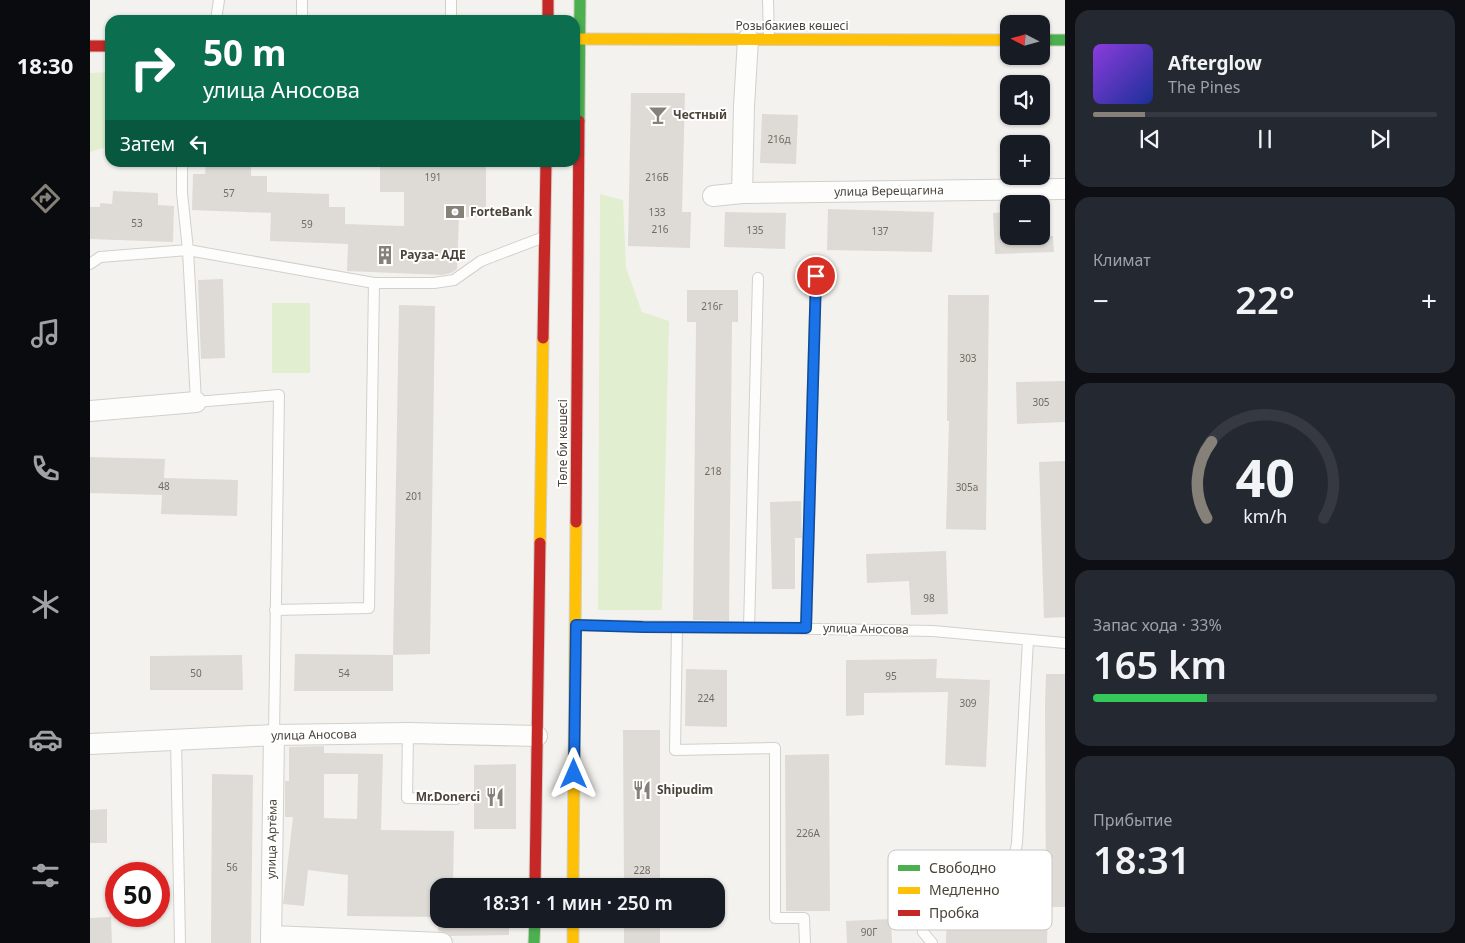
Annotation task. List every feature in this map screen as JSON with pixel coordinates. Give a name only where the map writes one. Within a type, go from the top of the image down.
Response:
[{"type":"main road","points":[[548,0],[548,15]]},
{"type":"main road","name":"Төле би көшесі","points":[[579,15],[580,0]]},
{"type":"main road","name":"Розыбакиев көшесі","points":[[580,38],[1000,40]]},
{"type":"main road","points":[[1050,40],[1065,40]]},
{"type":"main road","points":[[90,46],[105,46]]},
{"type":"main road","name":"Төле би көшесі","points":[[535,878],[546,167]]},
{"type":"main road","name":"Төле би көшесі","points":[[573,878],[578,167]]},
{"type":"main road","points":[[544,273],[547,263],[555,258]]},
{"type":"main road","points":[[567,264],[578,276]]},
{"type":"main road","points":[[534,943],[535,928]]},
{"type":"main road","points":[[573,928],[573,943]]},
{"type":"street","points":[[742,193],[748,39]]},
{"type":"street","name":"улица Верещагина","points":[[713,196],[742,193],[1065,189]]},
{"type":"street","points":[[90,411],[196,402]]},
{"type":"street","name":"улица Аносова","points":[[90,744],[274,735],[408,733],[537,736]]},
{"type":"street","name":"улица Артёма","points":[[270,939],[274,735]]},
{"type":"street","points":[[270,939],[442,943]]},
{"type":"lane","points":[[217,15],[219,0]]},
{"type":"lane","points":[[302,0],[302,15]]},
{"type":"lane","points":[[451,0],[451,15]]},
{"type":"lane","points":[[768,0],[769,39]]},
{"type":"lane","points":[[182,167],[182,193],[188,250],[196,402],[279,395],[274,735]]},
{"type":"lane","points":[[90,264],[100,257],[188,250],[374,284],[434,283],[454,280],[481,262],[544,237]]},
{"type":"lane","points":[[806,628],[816,276]]},
{"type":"lane","points":[[749,628],[758,278]]},
{"type":"lane","points":[[275,610],[369,608],[374,284]]},
{"type":"lane","name":"улица Аносова","points":[[576,625],[933,631],[1065,643]]},
{"type":"lane","points":[[677,627],[676,750],[775,748],[774,918],[804,918],[804,943]]},
{"type":"lane","points":[[1016,850],[1028,640]]},
{"type":"lane","points":[[408,733],[407,798],[456,799]]},
{"type":"lane","points":[[176,739],[180,943]]},
{"type":"lane","points":[[923,930],[932,943]]},
{"type":"green space","points":[[105,72],[105,148],[90,152],[90,73]]},
{"type":"green space","points":[[600,194],[623,200],[626,268],[642,312],[669,321],[662,610],[598,610]]},
{"type":"green space","points":[[272,303],[310,303],[310,373],[272,373]]},
{"type":"building","points":[[631,93],[685,93],[682,212],[691,212],[690,248],[628,246]]},
{"type":"building","points":[[762,114],[798,115],[796,164],[760,163]]},
{"type":"building","points":[[206,167],[251,167],[251,176],[267,176],[267,192],[329,194],[329,207],[345,207],[345,224],[404,226],[404,192],[380,192],[380,167],[486,167],[486,217],[459,217],[457,269],[451,273],[442,275],[347,271],[348,244],[270,241],[271,213],[192,210],[193,174],[205,174]]},
{"type":"building","points":[[113,191],[158,193],[158,205],[174,206],[173,242],[90,239],[90,207],[100,207],[100,203],[112,204]]},
{"type":"building","points":[[828,209],[934,212],[932,252],[827,250]]},
{"type":"building","points":[[725,212],[786,213],[785,249],[724,247]]},
{"type":"building","points":[[993,213],[1000,213],[1000,245],[1050,245],[1050,236],[1053,236],[1054,252],[995,254]]},
{"type":"building","points":[[223,279],[225,358],[201,359],[198,280]]},
{"type":"building","points":[[687,290],[738,290],[738,322],[732,322],[729,621],[693,620],[696,322],[687,322]]},
{"type":"building","points":[[948,295],[989,295],[986,530],[946,529],[949,421],[947,421]]},
{"type":"building","points":[[399,305],[435,306],[430,654],[393,655]]},
{"type":"building","points":[[1065,381],[1065,422],[1017,424],[1016,382]]},
{"type":"building","points":[[90,457],[165,459],[164,478],[238,480],[237,516],[161,514],[162,495],[90,493]]},
{"type":"building","points":[[1065,461],[1065,617],[1044,618],[1039,462]]},
{"type":"building","points":[[801,501],[802,538],[795,538],[795,589],[772,589],[770,502]]},
{"type":"building","points":[[946,551],[948,614],[911,615],[909,581],[867,583],[866,554]]},
{"type":"building","points":[[295,654],[393,655],[393,691],[294,691]]},
{"type":"building","points":[[242,655],[243,690],[150,690],[150,656]]},
{"type":"building","points":[[937,659],[936,678],[990,680],[986,767],[945,765],[948,692],[864,693],[864,715],[846,716],[846,660]]},
{"type":"building","points":[[686,669],[727,670],[727,727],[685,726]]},
{"type":"building","points":[[1046,674],[1065,674],[1065,907],[1052,907],[1052,850],[1046,850]]},
{"type":"building","name":"Shipudim","points":[[623,730],[660,730],[660,878],[624,878]]},
{"type":"building","points":[[324,746],[324,753],[383,754],[381,830],[454,831],[453,878],[430,878],[430,917],[347,916],[348,875],[308,870],[304,906],[283,904],[293,817],[285,817],[285,781],[289,781],[289,747]],"holes":[[[324,774],[358,774],[357,819],[324,818]]]},
{"type":"building","points":[[829,754],[830,911],[786,911],[785,755]]},
{"type":"building","name":"Mr.Donerci","points":[[516,764],[516,829],[474,829],[474,765]]},
{"type":"building","points":[[212,774],[253,775],[251,943],[211,943]]},
{"type":"building","points":[[107,809],[107,843],[90,843],[90,810]]},
{"type":"building","points":[[105,917],[105,927],[111,927],[112,943],[90,943],[90,918]]},
{"type":"building","points":[[888,919],[888,930],[891,930],[892,943],[847,943],[846,921]]},
{"type":"building","points":[[438,928],[509,928],[509,935],[451,936],[448,933],[438,931]]},
{"type":"building","points":[[624,928],[660,928],[660,943],[624,943]]},
{"type":"building","points":[[946,930],[1047,930],[1047,943],[946,943]]},
{"type":"traffic: fast","points":[[580,0],[580,15]]},
{"type":"traffic: fast","points":[[1050,40],[1065,40]]},
{"type":"traffic: fast","points":[[534,943],[535,928]]},
{"type":"traffic: slow","points":[[580,39],[1000,40]]},
{"type":"traffic: slow","points":[[540,543],[543,338]]},
{"type":"traffic: slow","points":[[573,878],[576,522]]},
{"type":"traffic: slow","points":[[573,928],[573,943]]},
{"type":"traffic: jam","points":[[548,0],[548,15]]},
{"type":"traffic: jam","points":[[90,46],[105,46]]},
{"type":"traffic: jam","points":[[543,338],[546,167]]},
{"type":"traffic: jam","points":[[576,522],[579,167]]},
{"type":"traffic: jam","points":[[535,878],[540,543]]},
{"type":"place","name":"Честный","points":[[658,115]]},
{"type":"place","name":"ForteBank","points":[[455,212]]},
{"type":"place","name":"Рауза- АДЕ","points":[[385,255]]},
{"type":"place","name":"Shipudim","points":[[642,790]]},
{"type":"place","name":"Mr.Donerci","points":[[495,797]]},
{"type":"route","points":[[574,774],[576,625],[806,628],[816,276]]}]
